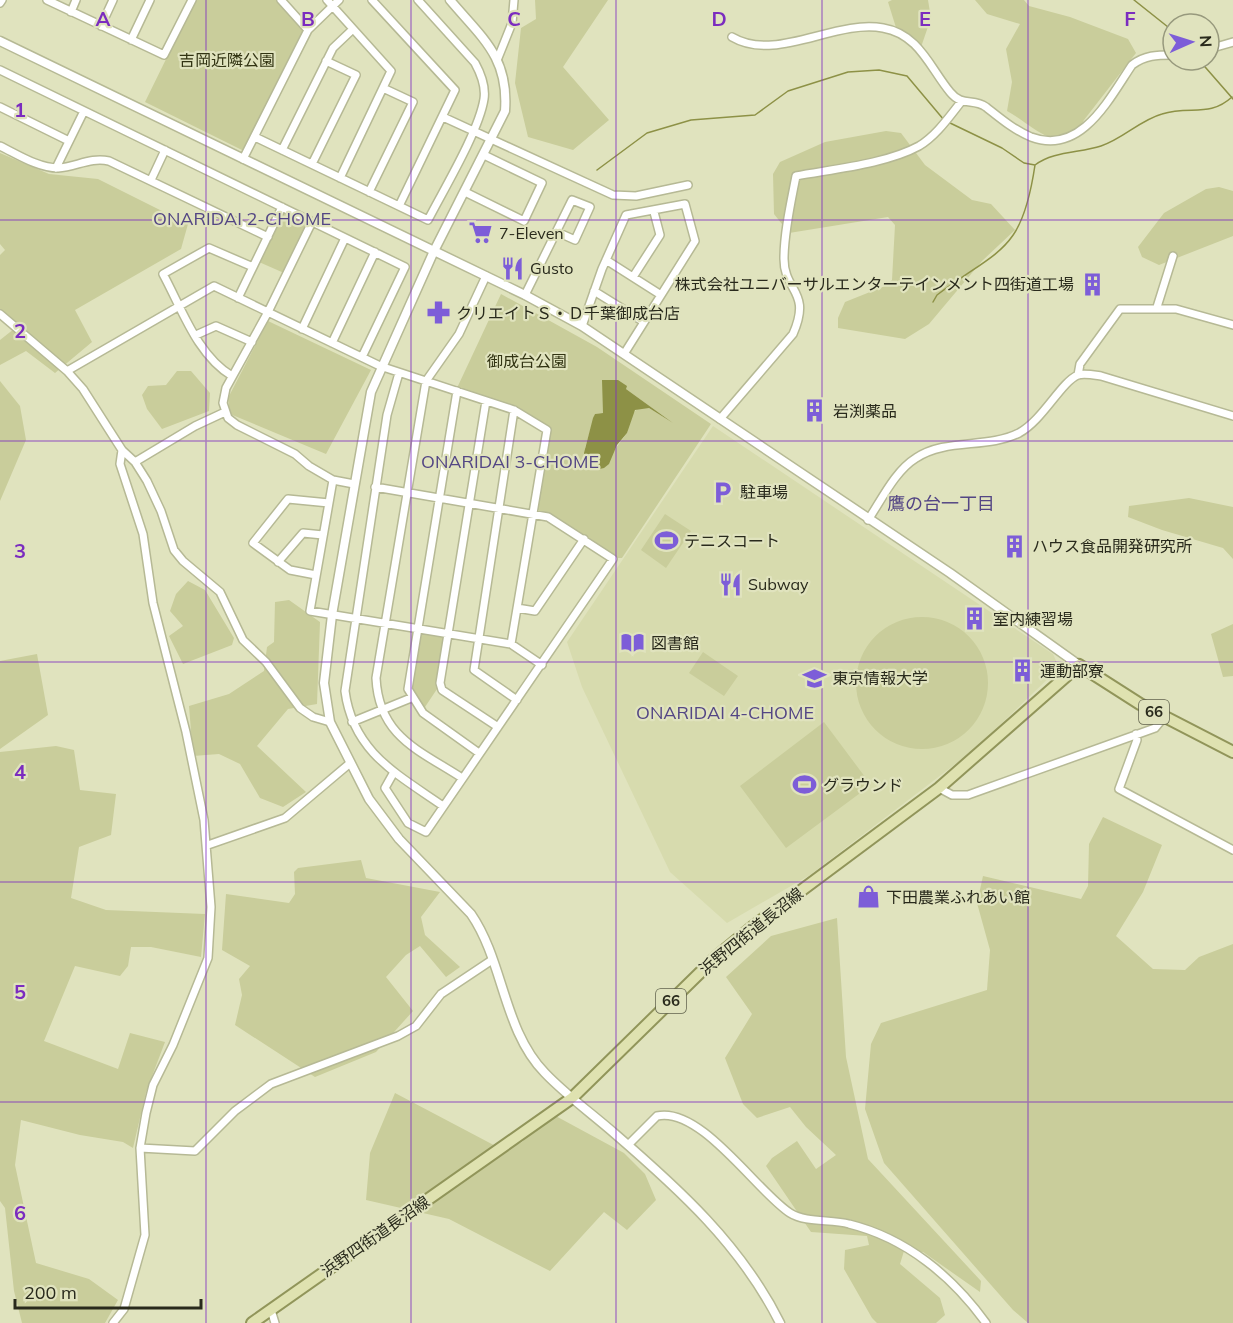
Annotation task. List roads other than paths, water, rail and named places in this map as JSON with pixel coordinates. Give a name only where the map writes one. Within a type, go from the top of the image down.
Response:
[{"type":"main road","name":"66","points":[[1079,664],[1164,717],[1233,752]]},
{"type":"main road","name":"浜野四街道長沼線","points":[[252,1323],[572,1098],[715,958],[754,925],[939,788],[1079,664]]},
{"type":"street","points":[[47,0],[164,56],[192,0]]},
{"type":"street","points":[[71,12],[76,0]]},
{"type":"street","points":[[101,26],[113,0]]},
{"type":"street","points":[[131,40],[150,0]]},
{"type":"street","points":[[281,0],[308,30]]},
{"type":"street","points":[[243,159],[308,30],[329,3],[339,0]]},
{"type":"street","points":[[372,0],[455,90],[399,206]]},
{"type":"street","points":[[255,137],[428,220],[472,131],[484,97],[481,73],[470,56],[418,0]]},
{"type":"street","points":[[450,0],[498,58],[507,91],[505,111],[434,251],[380,366],[364,420],[332,615],[324,683],[330,722],[349,764],[380,816],[471,914],[482,930],[527,1050],[544,1073],[628,1145],[734,1248],[755,1278],[780,1323]]},
{"type":"street","points":[[498,58],[512,23],[514,0]]},
{"type":"street","points":[[329,3],[391,71],[340,178]]},
{"type":"street","points":[[732,37],[746,44],[766,44],[790,42],[847,28],[886,28],[920,50],[950,93],[961,102],[986,108],[992,114],[1033,138],[1067,138],[1087,127],[1132,65],[1147,56],[1161,55]]},
{"type":"street","points":[[282,150],[333,48],[353,29]]},
{"type":"street","points":[[0,42],[525,295],[582,326],[950,573],[1079,664]]},
{"type":"street","points":[[312,164],[356,75],[326,61]]},
{"type":"street","points":[[0,70],[405,267],[362,357]]},
{"type":"street","points":[[369,192],[413,102],[383,88]]},
{"type":"street","points":[[720,419],[793,334],[798,322],[801,299],[792,284],[784,261],[796,176],[894,155],[919,146],[939,130],[961,102]]},
{"type":"street","points":[[0,107],[69,141]]},
{"type":"street","points":[[56,168],[84,111]]},
{"type":"street","points":[[443,117],[613,195],[636,196],[688,185]]},
{"type":"street","points":[[0,146],[38,164],[56,168],[87,160],[103,160],[151,180],[268,237]]},
{"type":"street","points":[[151,180],[165,150]]},
{"type":"street","points":[[465,192],[524,221],[542,183],[484,155]]},
{"type":"street","points":[[525,295],[572,200],[590,207],[575,240],[557,232]]},
{"type":"street","points":[[582,326],[606,260],[626,215],[654,212],[685,204],[695,241],[624,354]]},
{"type":"street","points":[[238,298],[282,207]]},
{"type":"street","points":[[633,277],[660,235],[654,212]]},
{"type":"street","points":[[312,222],[268,312],[232,376],[224,396],[225,412],[237,425],[295,454],[309,466],[333,480],[354,484]]},
{"type":"street","points":[[302,329],[345,238]]},
{"type":"street","points":[[232,376],[211,361],[163,274],[205,248],[212,248],[253,267]]},
{"type":"street","points":[[332,343],[375,252]]},
{"type":"street","points":[[1157,307],[1173,256]]},
{"type":"street","points":[[606,260],[661,295]]},
{"type":"street","points":[[462,778],[400,737],[387,722],[381,709],[376,678],[426,381],[459,334],[486,276]]},
{"type":"street","points":[[67,371],[213,286],[380,366],[514,410],[547,430],[511,644]]},
{"type":"street","points":[[594,291],[644,322]]},
{"type":"street","points":[[1078,375],[1080,364],[1120,309],[1157,307],[1176,309],[1233,325]]},
{"type":"street","points":[[0,314],[67,371],[83,389],[122,450],[135,462],[155,496],[174,550],[183,561],[220,592],[243,640],[266,662],[300,708],[313,717],[330,722]]},
{"type":"street","points":[[196,335],[216,326],[252,342]]},
{"type":"street","points":[[399,373],[387,415],[354,618],[345,691],[352,722],[364,744],[394,771],[443,806]]},
{"type":"street","points":[[868,520],[902,470],[915,458],[931,450],[998,440],[1020,432],[1041,416],[1064,386],[1078,375],[1101,376],[1233,416]]},
{"type":"street","points":[[457,391],[408,681],[411,698],[423,713],[479,753]]},
{"type":"street","points":[[486,401],[440,687],[498,728]]},
{"type":"street","points":[[514,410],[477,638],[474,670],[517,700]]},
{"type":"street","points":[[135,462],[195,426],[225,412]]},
{"type":"street","points":[[113,1323],[124,1309],[145,1235],[140,1148],[153,1085],[173,1045],[208,958],[211,907],[208,845],[186,732],[153,603],[143,534],[120,464],[122,450]]},
{"type":"street","points":[[333,480],[310,611],[511,644],[542,665]]},
{"type":"street","points":[[375,487],[532,512],[548,517],[613,559],[426,832],[408,823],[385,788],[394,771]]},
{"type":"street","points":[[316,575],[290,570],[253,543],[288,499],[329,503]]},
{"type":"street","points":[[278,562],[303,532],[323,536]]},
{"type":"street","points":[[517,608],[536,611],[584,539]]},
{"type":"street","points":[[352,722],[411,698]]},
{"type":"street","points":[[939,788],[952,795],[968,795],[1155,728],[1164,717]]},
{"type":"street","points":[[1136,734],[1137,740],[1119,789],[1233,850]]},
{"type":"street","points":[[208,845],[285,818],[349,764]]},
{"type":"street","points":[[140,1148],[195,1151],[235,1111],[271,1084],[398,1036],[416,1026],[441,994],[492,960]]},
{"type":"street","points":[[628,1145],[657,1116],[683,1119],[703,1132],[746,1168],[791,1213],[864,1228],[905,1247],[940,1270],[972,1303],[986,1323]]},
{"type":"street","points":[[271,1310],[275,1323]]},
{"type":"waterway","points":[[1134,0],[1161,21]]},
{"type":"waterway","points":[[597,170],[647,133],[691,120],[755,115],[788,91],[848,72],[879,70],[907,76],[944,120]]},
{"type":"waterway","points":[[1209,72],[1233,99]]},
{"type":"waterway","points":[[933,302],[937,295],[1005,245],[1015,232],[1030,194],[1035,165],[1042,160],[1109,143],[1162,114],[1207,109],[1224,103],[1232,97]]},
{"type":"waterway","points":[[948,122],[1002,148],[1024,163],[1035,165]]},
{"type":"place","name":"7-Eleven","points":[[481,233]]},
{"type":"place","name":"Gusto","points":[[512,268]]},
{"type":"place","name":"株式会社ユニバーサルエンターテインメント四街道工場","points":[[1092,284]]},
{"type":"place","name":"クリエイトＳ・Ｄ千葉御成台店","points":[[438,313]]},
{"type":"place","name":"岩渕薬品","points":[[815,411]]},
{"type":"place","name":"駐車場","points":[[722,492]]},
{"type":"place","name":"テニスコート","points":[[666,541]]},
{"type":"place","name":"ハウス食品開発研究所","points":[[1014,546]]},
{"type":"place","name":"Subway","points":[[730,584]]},
{"type":"place","name":"室内練習場","points":[[975,619]]},
{"type":"place","name":"図書館","points":[[633,643]]},
{"type":"place","name":"運動部寮","points":[[1022,671]]},
{"type":"place","name":"東京情報大学","points":[[814,678]]},
{"type":"place","name":"グラウンド","points":[[805,785]]},
{"type":"place","name":"下田農業ふれあい館","points":[[868,897]]},
{"type":"district","name":"ONARIDAI 2-CHOME","points":[[242,219]]},
{"type":"district","name":"ONARIDAI 3-CHOME","points":[[510,462]]},
{"type":"district","name":"鷹の台一丁目","points":[[941,504]]},
{"type":"district","name":"ONARIDAI 4-CHOME","points":[[725,713]]},
{"type":"park label","name":"吉岡近隣公園","points":[[227,60]]},
{"type":"park label","name":"御成台公園","points":[[527,361]]}]
